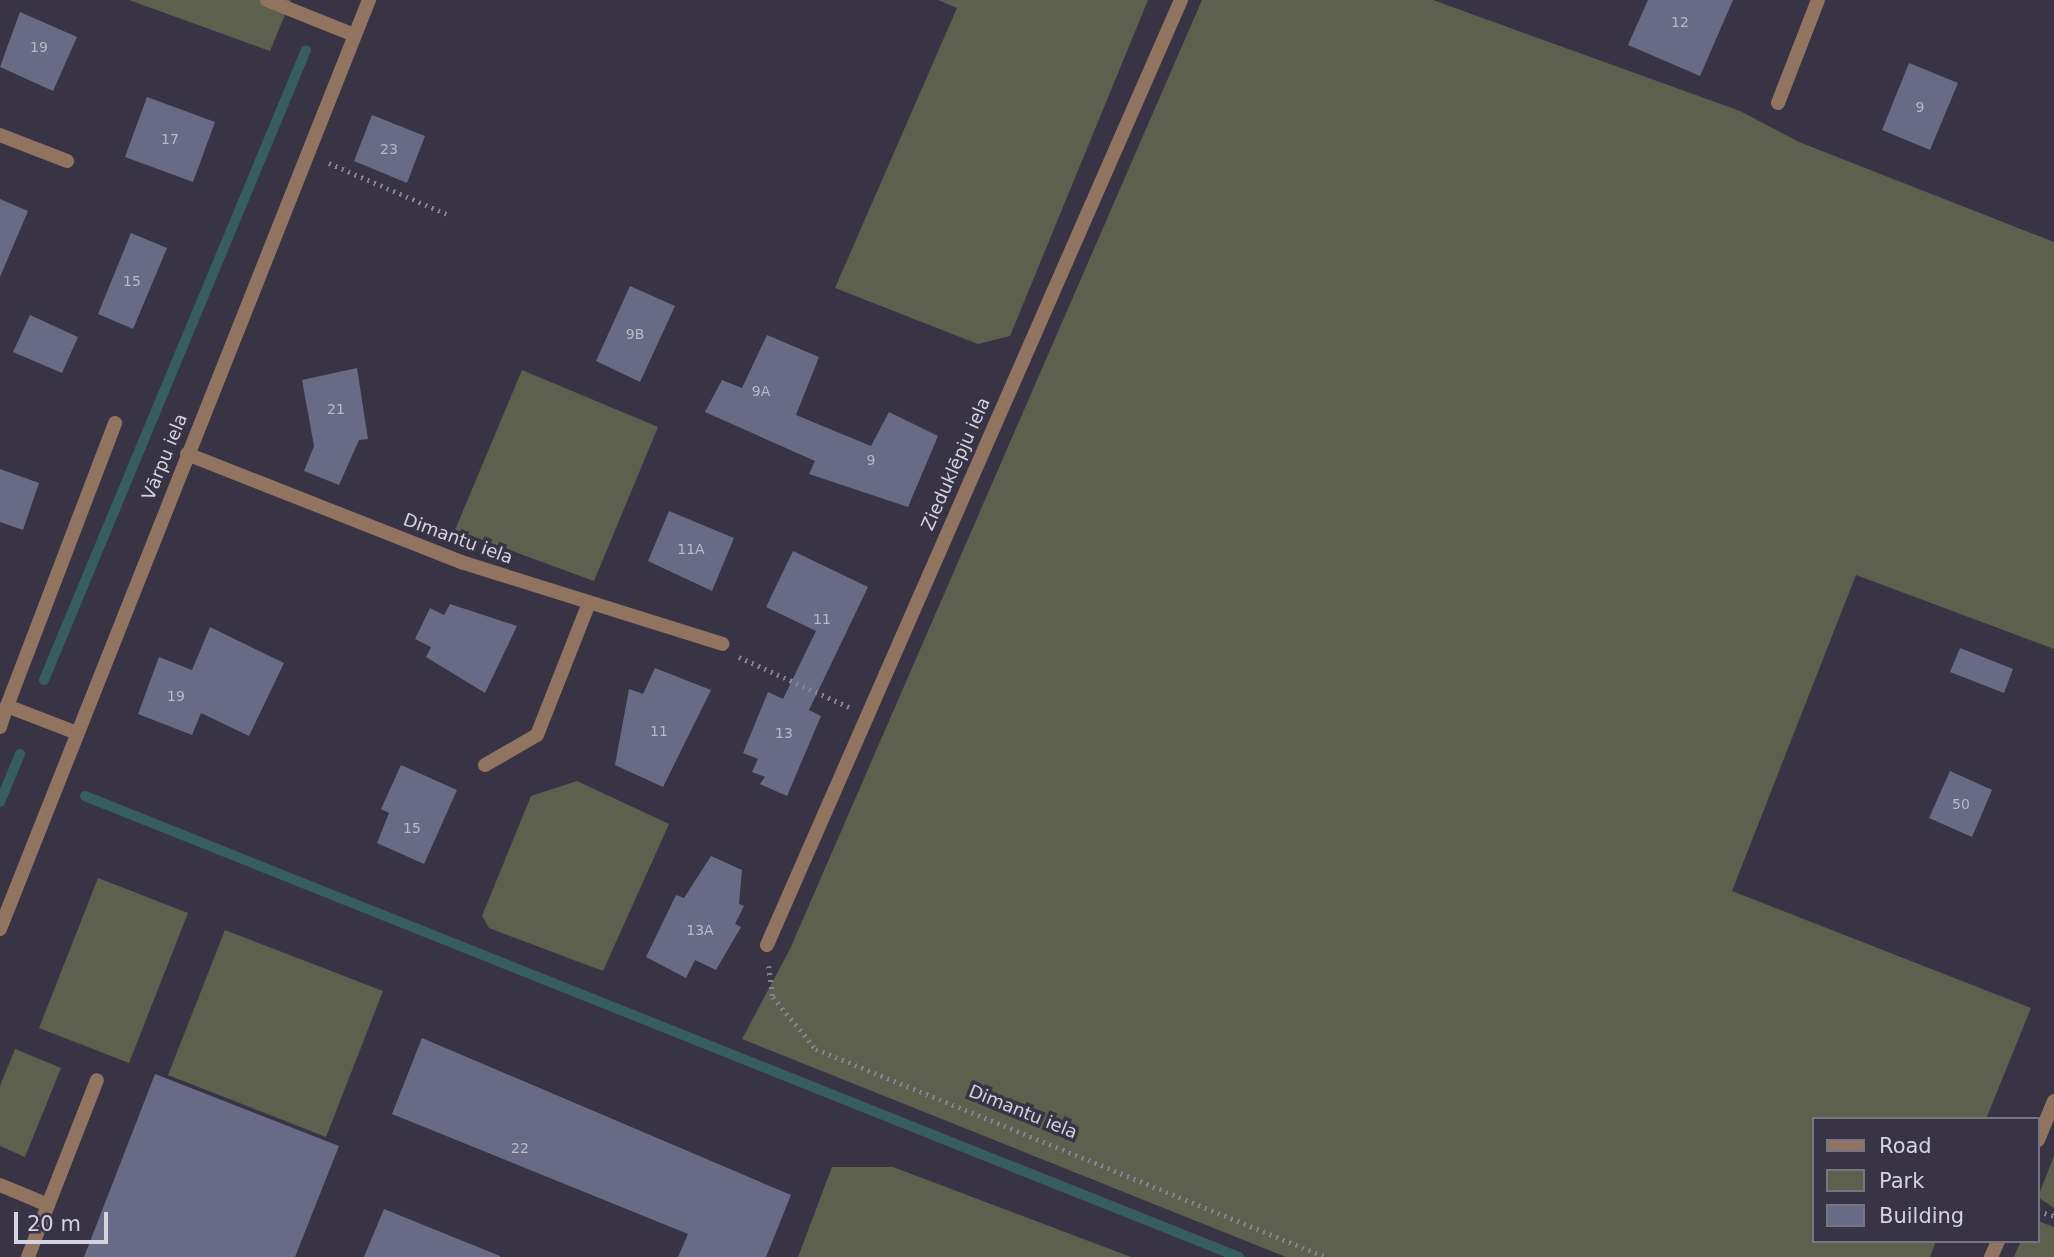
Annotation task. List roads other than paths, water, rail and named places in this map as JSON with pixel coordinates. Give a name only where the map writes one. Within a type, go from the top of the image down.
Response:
[{"type":"street","points":[[267,0],[354,35]]},
{"type":"street","name":"Vārpu iela","points":[[0,929],[369,0]]},
{"type":"street","name":"Zieduklēpju iela","points":[[766,945],[864,713],[1181,0]]},
{"type":"street","points":[[1777,103],[1818,0]]},
{"type":"street","points":[[0,135],[68,162]]},
{"type":"street","points":[[0,727],[115,423]]},
{"type":"street","name":"Dimantu iela","points":[[187,454],[461,562],[722,643]]},
{"type":"street","points":[[485,765],[537,735],[589,603]]},
{"type":"street","points":[[7,706],[77,733]]},
{"type":"street","points":[[28,1257],[97,1080]]},
{"type":"street","points":[[2040,1135],[2054,1101]]},
{"type":"street","points":[[0,1185],[48,1205]]},
{"type":"waterway","points":[[44,680],[306,50]]},
{"type":"waterway","points":[[0,802],[20,754]]},
{"type":"waterway","points":[[85,796],[1239,1257]]}]
